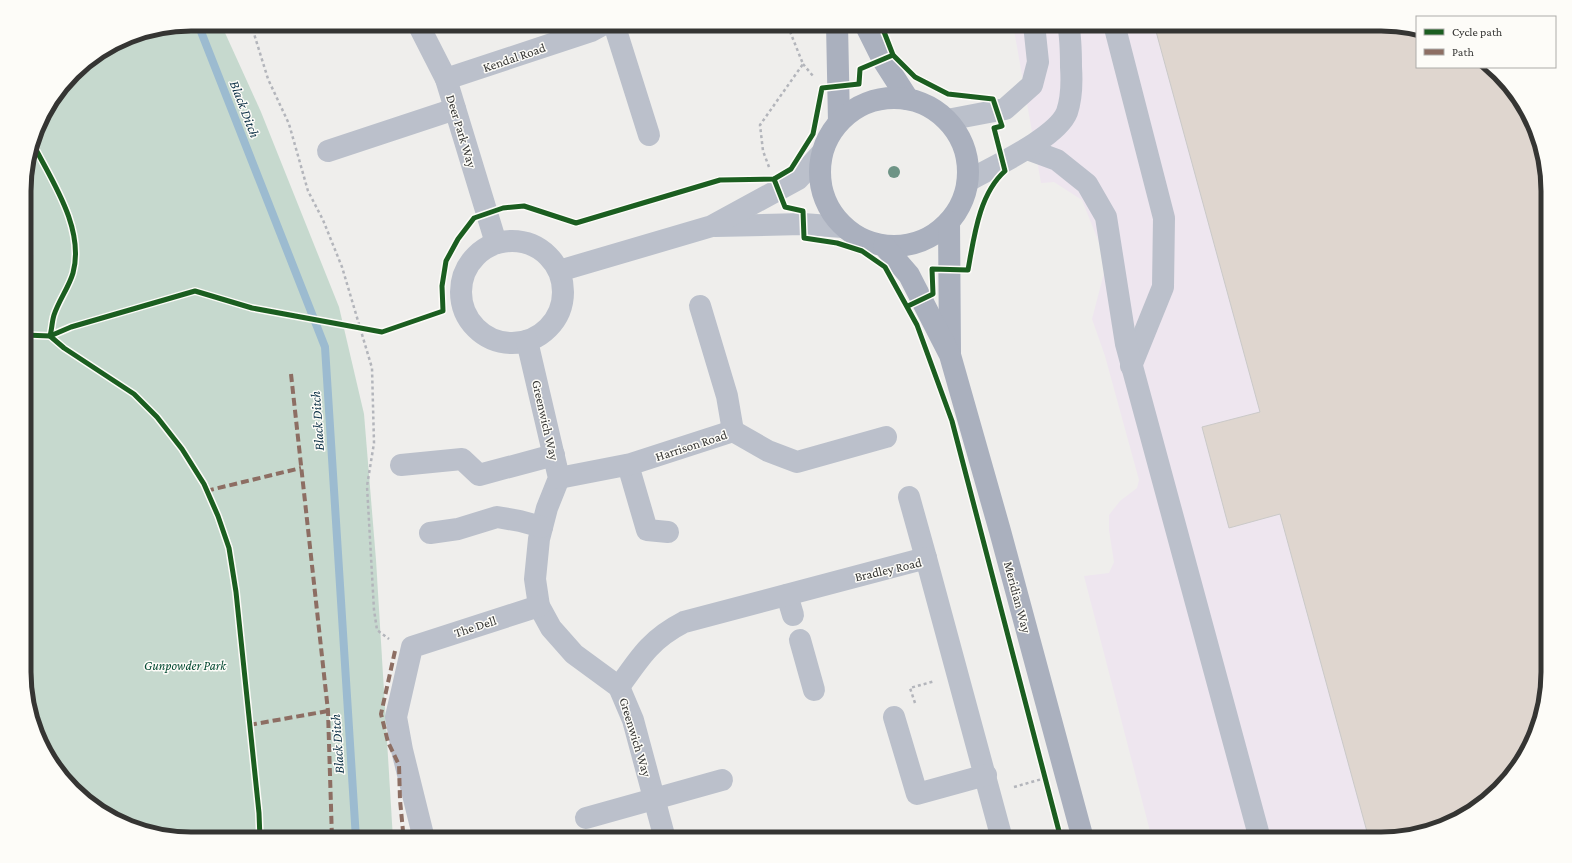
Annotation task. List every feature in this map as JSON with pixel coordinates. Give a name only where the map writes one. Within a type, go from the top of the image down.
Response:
[{"type":"main road","points":[[837,31],[839,122]]},
{"type":"main road","points":[[868,31],[883,60],[908,99]]},
{"type":"main road","points":[[886,98],[908,99],[929,106],[947,120],[960,138],[967,159],[968,181],[962,203],[949,222],[931,237],[910,245],[884,246],[858,238],[843,227],[824,199],[819,177],[821,154],[830,133],[839,122],[844,116],[864,104],[886,98]]},
{"type":"main road","points":[[949,222],[950,356]]},
{"type":"main road","points":[[884,246],[909,276],[950,356]]},
{"type":"main road","name":"Meridian Way","points":[[950,356],[1000,531],[1081,832]]},
{"type":"street","name":"Deer Park Way","points":[[422,31],[446,79],[496,243]]},
{"type":"street","name":"Kendal Road","points":[[446,79],[591,31]]},
{"type":"street","points":[[608,31],[650,135]]},
{"type":"street","points":[[947,120],[1006,109],[1032,85],[1038,62],[1035,31]]},
{"type":"street","points":[[968,181],[1027,148],[1054,129],[1067,113],[1072,88],[1069,31]]},
{"type":"street","points":[[1116,31],[1164,218],[1163,287],[1131,366]]},
{"type":"street","points":[[328,151],[455,109]]},
{"type":"street","points":[[1027,148],[1057,160],[1087,184],[1106,217],[1126,344],[1131,366],[1258,832]]},
{"type":"street","points":[[712,226],[777,184],[798,179],[821,154]]},
{"type":"street","points":[[559,271],[712,226],[803,224],[843,227]]},
{"type":"street","points":[[515,240],[533,245],[548,255],[559,271],[563,292],[559,313],[546,330],[527,341],[507,343],[488,337],[472,325],[463,307],[461,287],[466,268],[479,252],[496,243],[515,240]]},
{"type":"street","points":[[700,306],[727,396],[733,431]]},
{"type":"street","name":"Greenwich Way","points":[[527,341],[560,478],[547,508],[539,539],[534,578],[539,606],[552,628],[574,654],[619,687],[633,720],[663,832]]},
{"type":"street","name":"Harrison Road","points":[[560,478],[628,465],[733,431],[768,451],[797,462],[886,437]]},
{"type":"street","points":[[401,465],[462,459],[479,475],[554,455]]},
{"type":"street","points":[[628,465],[647,530],[668,532]]},
{"type":"street","points":[[909,497],[926,558]]},
{"type":"street","points":[[430,533],[458,528],[497,517],[542,527]]},
{"type":"street","name":"Bradley Road","points":[[619,687],[644,652],[665,632],[684,622],[790,605],[926,558],[1000,832]]},
{"type":"street","name":"The Dell","points":[[402,646],[539,606]]},
{"type":"street","points":[[800,640],[814,690]]},
{"type":"street","points":[[402,646],[396,717],[402,750],[422,832]]},
{"type":"street","points":[[894,717],[917,794],[988,784]]},
{"type":"street","points":[[586,818],[722,780]]},
{"type":"path","points":[[253,31],[268,79],[289,124],[308,192],[323,220],[342,267],[372,368],[374,442],[367,486],[374,610],[377,630],[389,640],[402,646]]},
{"type":"path","points":[[777,184],[763,151],[760,125],[803,64],[790,31]]},
{"type":"path","points":[[355,327],[368,329]]},
{"type":"path","points":[[894,717],[917,711],[910,688],[958,675]]},
{"type":"path","points":[[1044,771],[1047,785]]},
{"type":"path","points":[[988,784],[1046,778]]},
{"type":"shaded area","points":[[1014,31],[1402,32],[1416,35],[1416,68],[1483,68],[1494,78],[1514,102],[1529,130],[1536,150],[1541,181],[1541,363],[1527,738],[1520,752],[1508,769],[1494,785],[1470,805],[1442,820],[1422,827],[1391,832],[1150,832],[1084,576],[1109,573],[1114,562],[1109,530],[1109,515],[1120,501],[1137,488],[1139,480],[1105,356],[1092,319],[1104,273],[1102,250],[1082,200],[1054,182],[1041,183]]},
{"type":"green space","name":"Gunpowder Park","points":[[224,31],[261,112],[339,307],[364,414],[376,560],[393,832],[181,832],[150,827],[111,811],[94,799],[78,785],[52,752],[36,713],[31,682],[31,181],[36,150],[52,111],[78,78],[111,52],[150,36],[170,32]]},
{"type":"building","points":[[1156,31],[1402,32],[1416,35],[1416,68],[1483,68],[1508,94],[1520,111],[1536,150],[1540,170],[1541,682],[1536,713],[1520,752],[1494,785],[1461,811],[1422,827],[1402,831],[1367,832],[1280,514],[1229,528],[1202,427],[1260,412]]},
{"type":"waterway","name":"Black Ditch","points":[[201,31],[325,347],[356,832]]},
{"type":"marked path","points":[[291,374],[328,711],[332,832]]},
{"type":"marked path","points":[[206,491],[301,468]]},
{"type":"marked path","points":[[395,651],[381,714],[388,742],[399,765],[400,800],[404,832]]},
{"type":"marked path","points":[[249,725],[328,711]]},
{"type":"cycle path","points":[[884,31],[893,55],[915,77],[948,94],[993,99],[1002,126],[994,128],[1005,171],[996,181],[983,204],[975,230],[968,270],[932,269],[933,294],[908,306]]},
{"type":"cycle path","points":[[31,335],[50,336],[71,327],[195,291],[252,308],[382,332],[443,311],[442,286],[446,261],[458,239],[474,218],[503,208],[524,206],[576,223],[720,180],[774,179],[791,169],[813,134],[822,88],[859,84],[860,69],[893,55]]},
{"type":"cycle path","points":[[36,150],[65,206],[71,223],[76,256],[73,273],[54,315],[50,336],[64,348],[134,394],[157,417],[182,449],[204,484],[218,516],[229,548],[236,592],[260,832]]},
{"type":"cycle path","points":[[774,179],[785,207],[803,211],[804,238],[837,243],[862,251],[885,267],[917,325],[952,421],[1059,832]]}]
